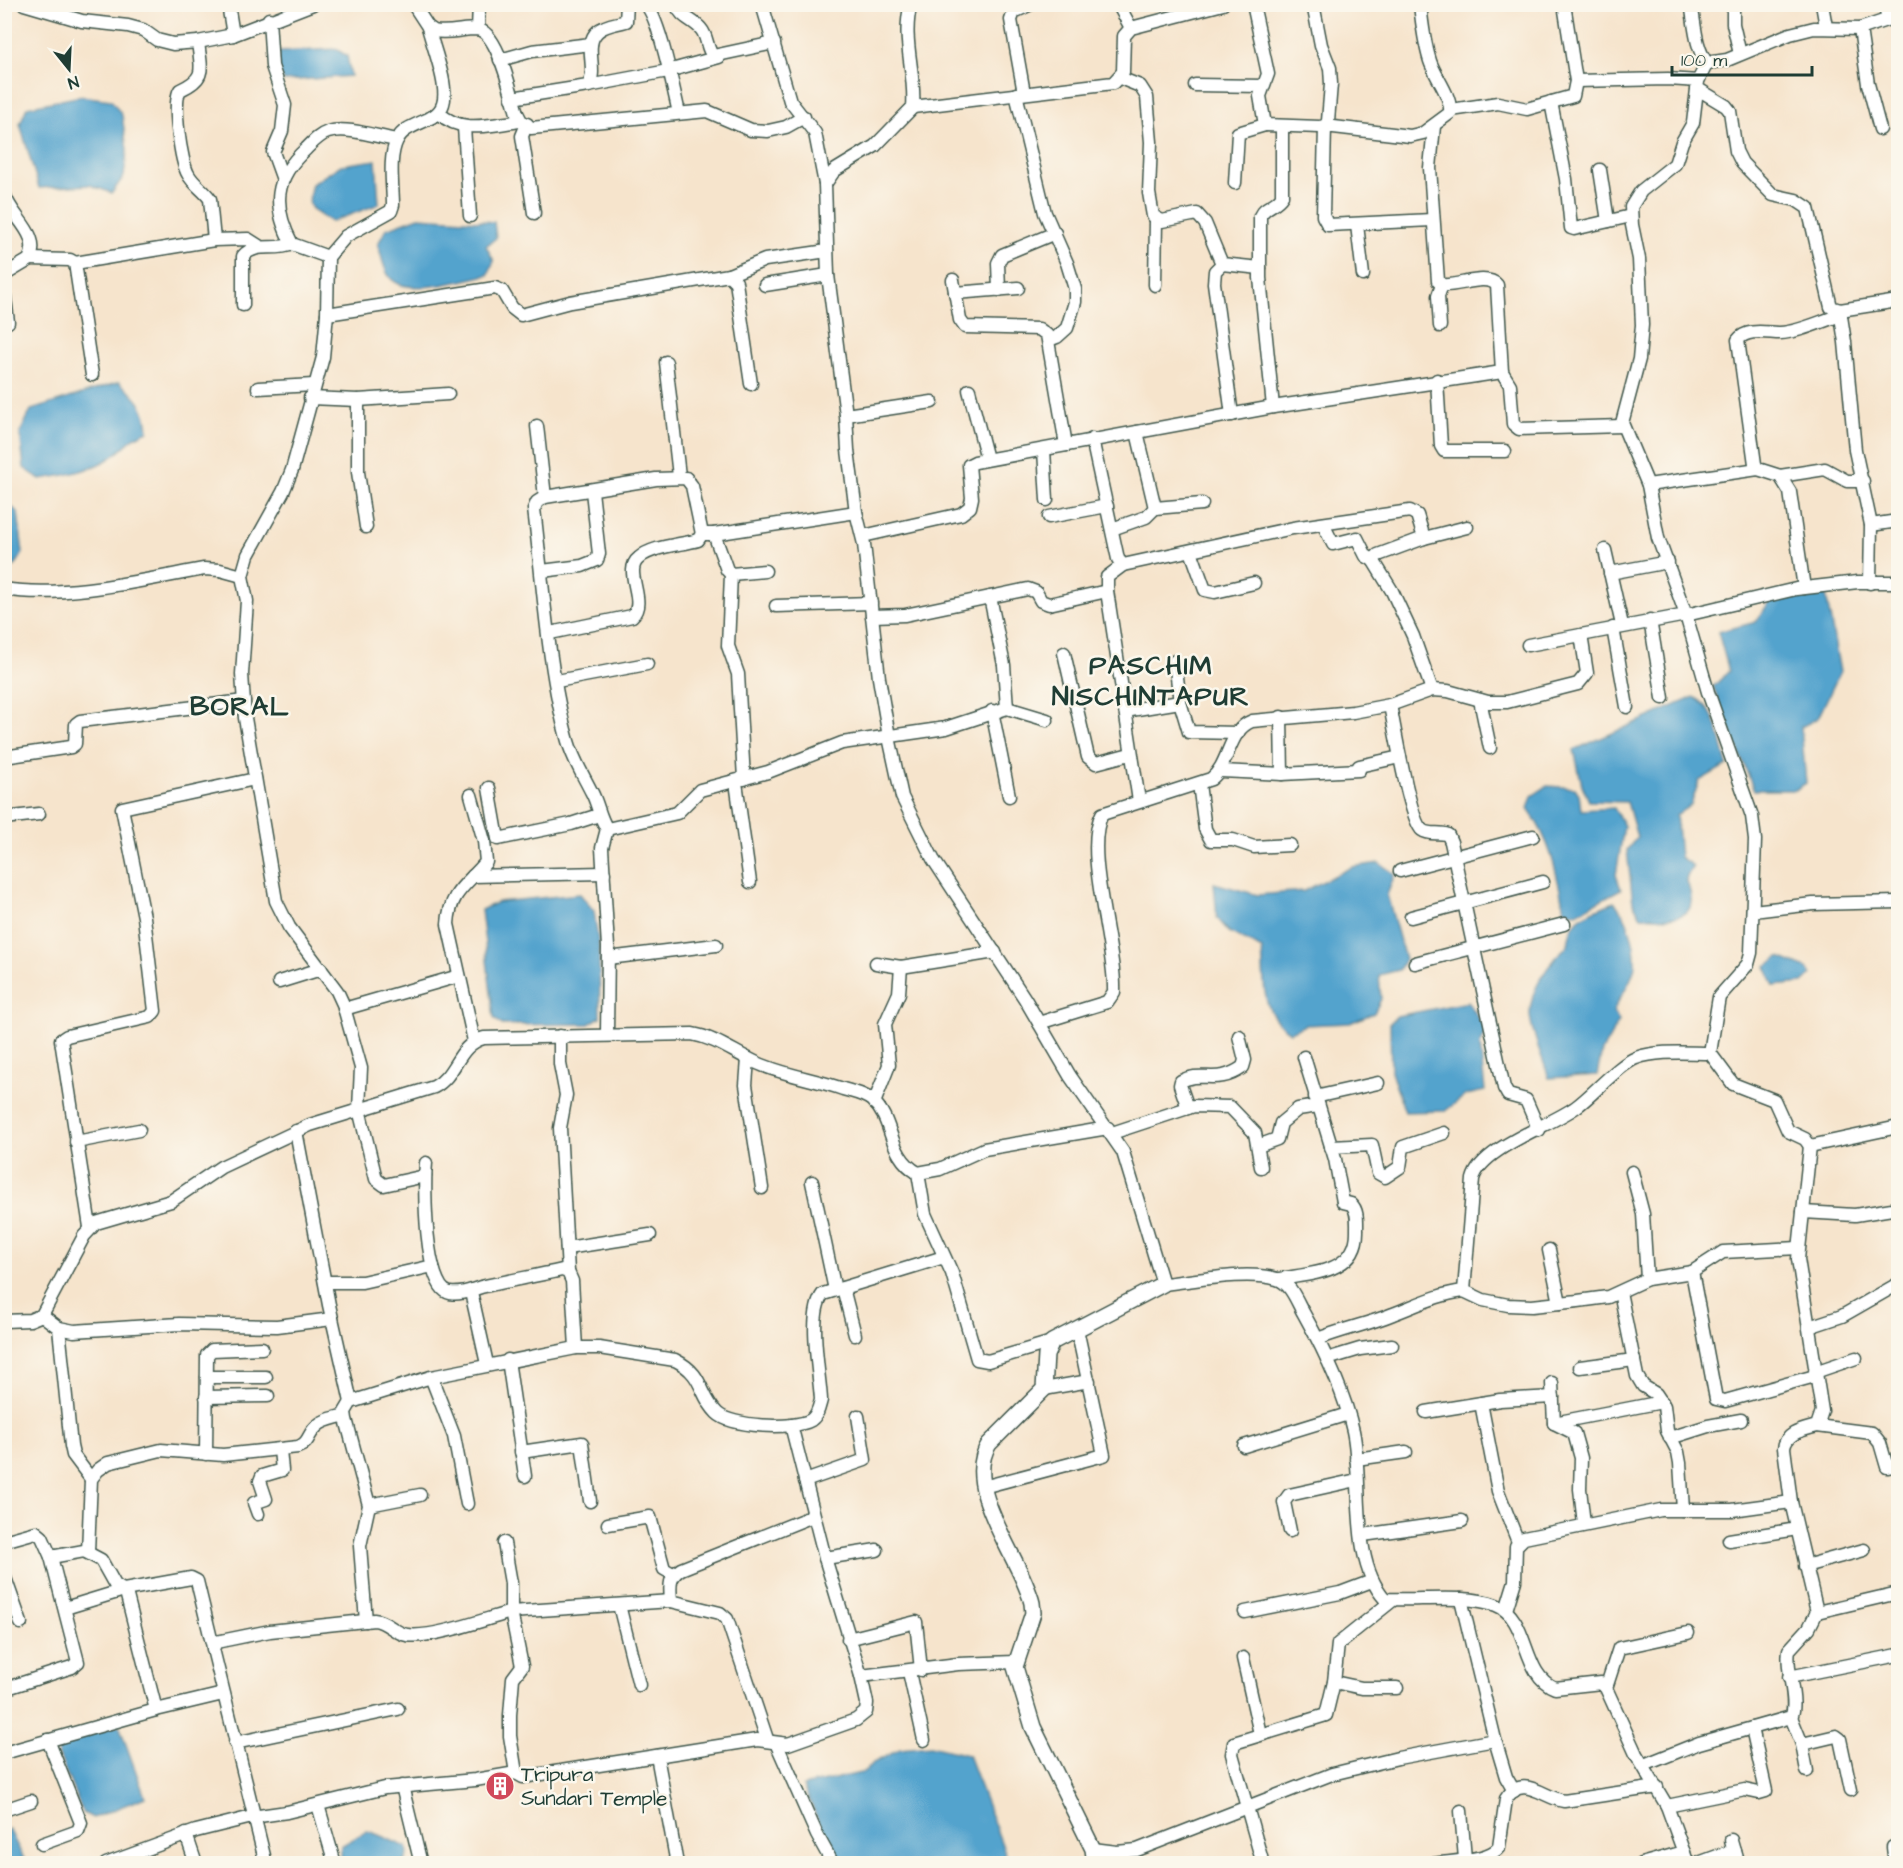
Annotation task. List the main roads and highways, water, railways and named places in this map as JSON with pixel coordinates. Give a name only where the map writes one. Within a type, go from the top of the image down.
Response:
[{"type":"main road","points":[[1094,1856],[1033,1727],[1015,1662],[1033,1613],[1032,1603],[983,1487],[980,1469],[983,1454],[996,1437],[1044,1389],[1046,1355],[1052,1341],[1163,1284]]},
{"type":"water","points":[[336,49],[347,56],[351,76],[284,81],[278,70],[279,52]]},
{"type":"water","points":[[81,96],[111,100],[122,115],[127,150],[124,176],[112,193],[90,185],[39,188],[20,124],[27,107]]},
{"type":"water","points":[[376,160],[379,204],[331,222],[311,208],[309,199],[312,184],[341,165]]},
{"type":"water","points":[[419,217],[494,222],[496,238],[486,246],[494,261],[488,275],[435,286],[407,286],[397,283],[387,273],[378,244],[386,229]]},
{"type":"water","points":[[119,382],[143,409],[148,431],[135,437],[107,460],[66,475],[40,479],[24,468],[20,433],[31,410]]},
{"type":"water","points":[[5,500],[18,513],[23,553],[15,566],[5,568]]},
{"type":"water","points":[[1825,589],[1840,672],[1818,718],[1801,727],[1806,783],[1795,790],[1754,790],[1713,687],[1729,671],[1718,632],[1756,622],[1772,598]]},
{"type":"water","points":[[1694,697],[1702,702],[1713,717],[1727,765],[1699,781],[1691,805],[1676,815],[1680,857],[1693,866],[1686,878],[1691,896],[1689,909],[1685,914],[1671,918],[1641,916],[1633,903],[1627,850],[1637,837],[1627,802],[1589,801],[1582,785],[1574,750]]},
{"type":"water","points":[[1547,786],[1575,788],[1579,794],[1581,810],[1614,808],[1624,826],[1616,875],[1621,889],[1577,913],[1564,910],[1548,845],[1528,809],[1532,796]]},
{"type":"water","points":[[1379,863],[1395,874],[1387,895],[1405,959],[1399,970],[1379,975],[1381,999],[1374,1013],[1350,1023],[1305,1025],[1290,1032],[1273,1016],[1268,1006],[1262,949],[1229,932],[1217,918],[1214,883],[1258,895],[1304,891],[1352,867]]},
{"type":"water","points":[[580,894],[594,911],[599,947],[600,1017],[589,1024],[502,1025],[494,1018],[481,910],[498,902]]},
{"type":"water","points":[[1614,902],[1627,922],[1635,956],[1632,976],[1613,1012],[1619,1021],[1602,1051],[1597,1075],[1549,1078],[1531,1020],[1533,995],[1548,967],[1568,945],[1577,921],[1582,916]]},
{"type":"water","points":[[1779,957],[1807,968],[1811,975],[1803,983],[1774,986],[1766,966]]},
{"type":"water","points":[[1468,1002],[1487,1030],[1480,1045],[1485,1091],[1466,1095],[1445,1111],[1405,1112],[1391,1072],[1390,1023],[1397,1016]]},
{"type":"water","points":[[119,1725],[145,1797],[93,1818],[83,1813],[58,1753],[57,1743]]},
{"type":"water","points":[[930,1746],[968,1755],[1009,1863],[837,1863],[803,1786],[865,1772],[873,1763],[900,1749]]},
{"type":"water","points":[[9,1829],[26,1863],[5,1863],[5,1831]]},
{"type":"water","points":[[367,1831],[407,1847],[408,1854],[404,1863],[341,1863],[341,1846]]},
{"type":"place","name":"Tripura Sundari Temple","points":[[500,1786]]},
{"type":"district","name":"PASCHIM NISCHINTAPUR","points":[[1151,682]]},
{"type":"district","name":"BORAL","points":[[240,707]]}]
